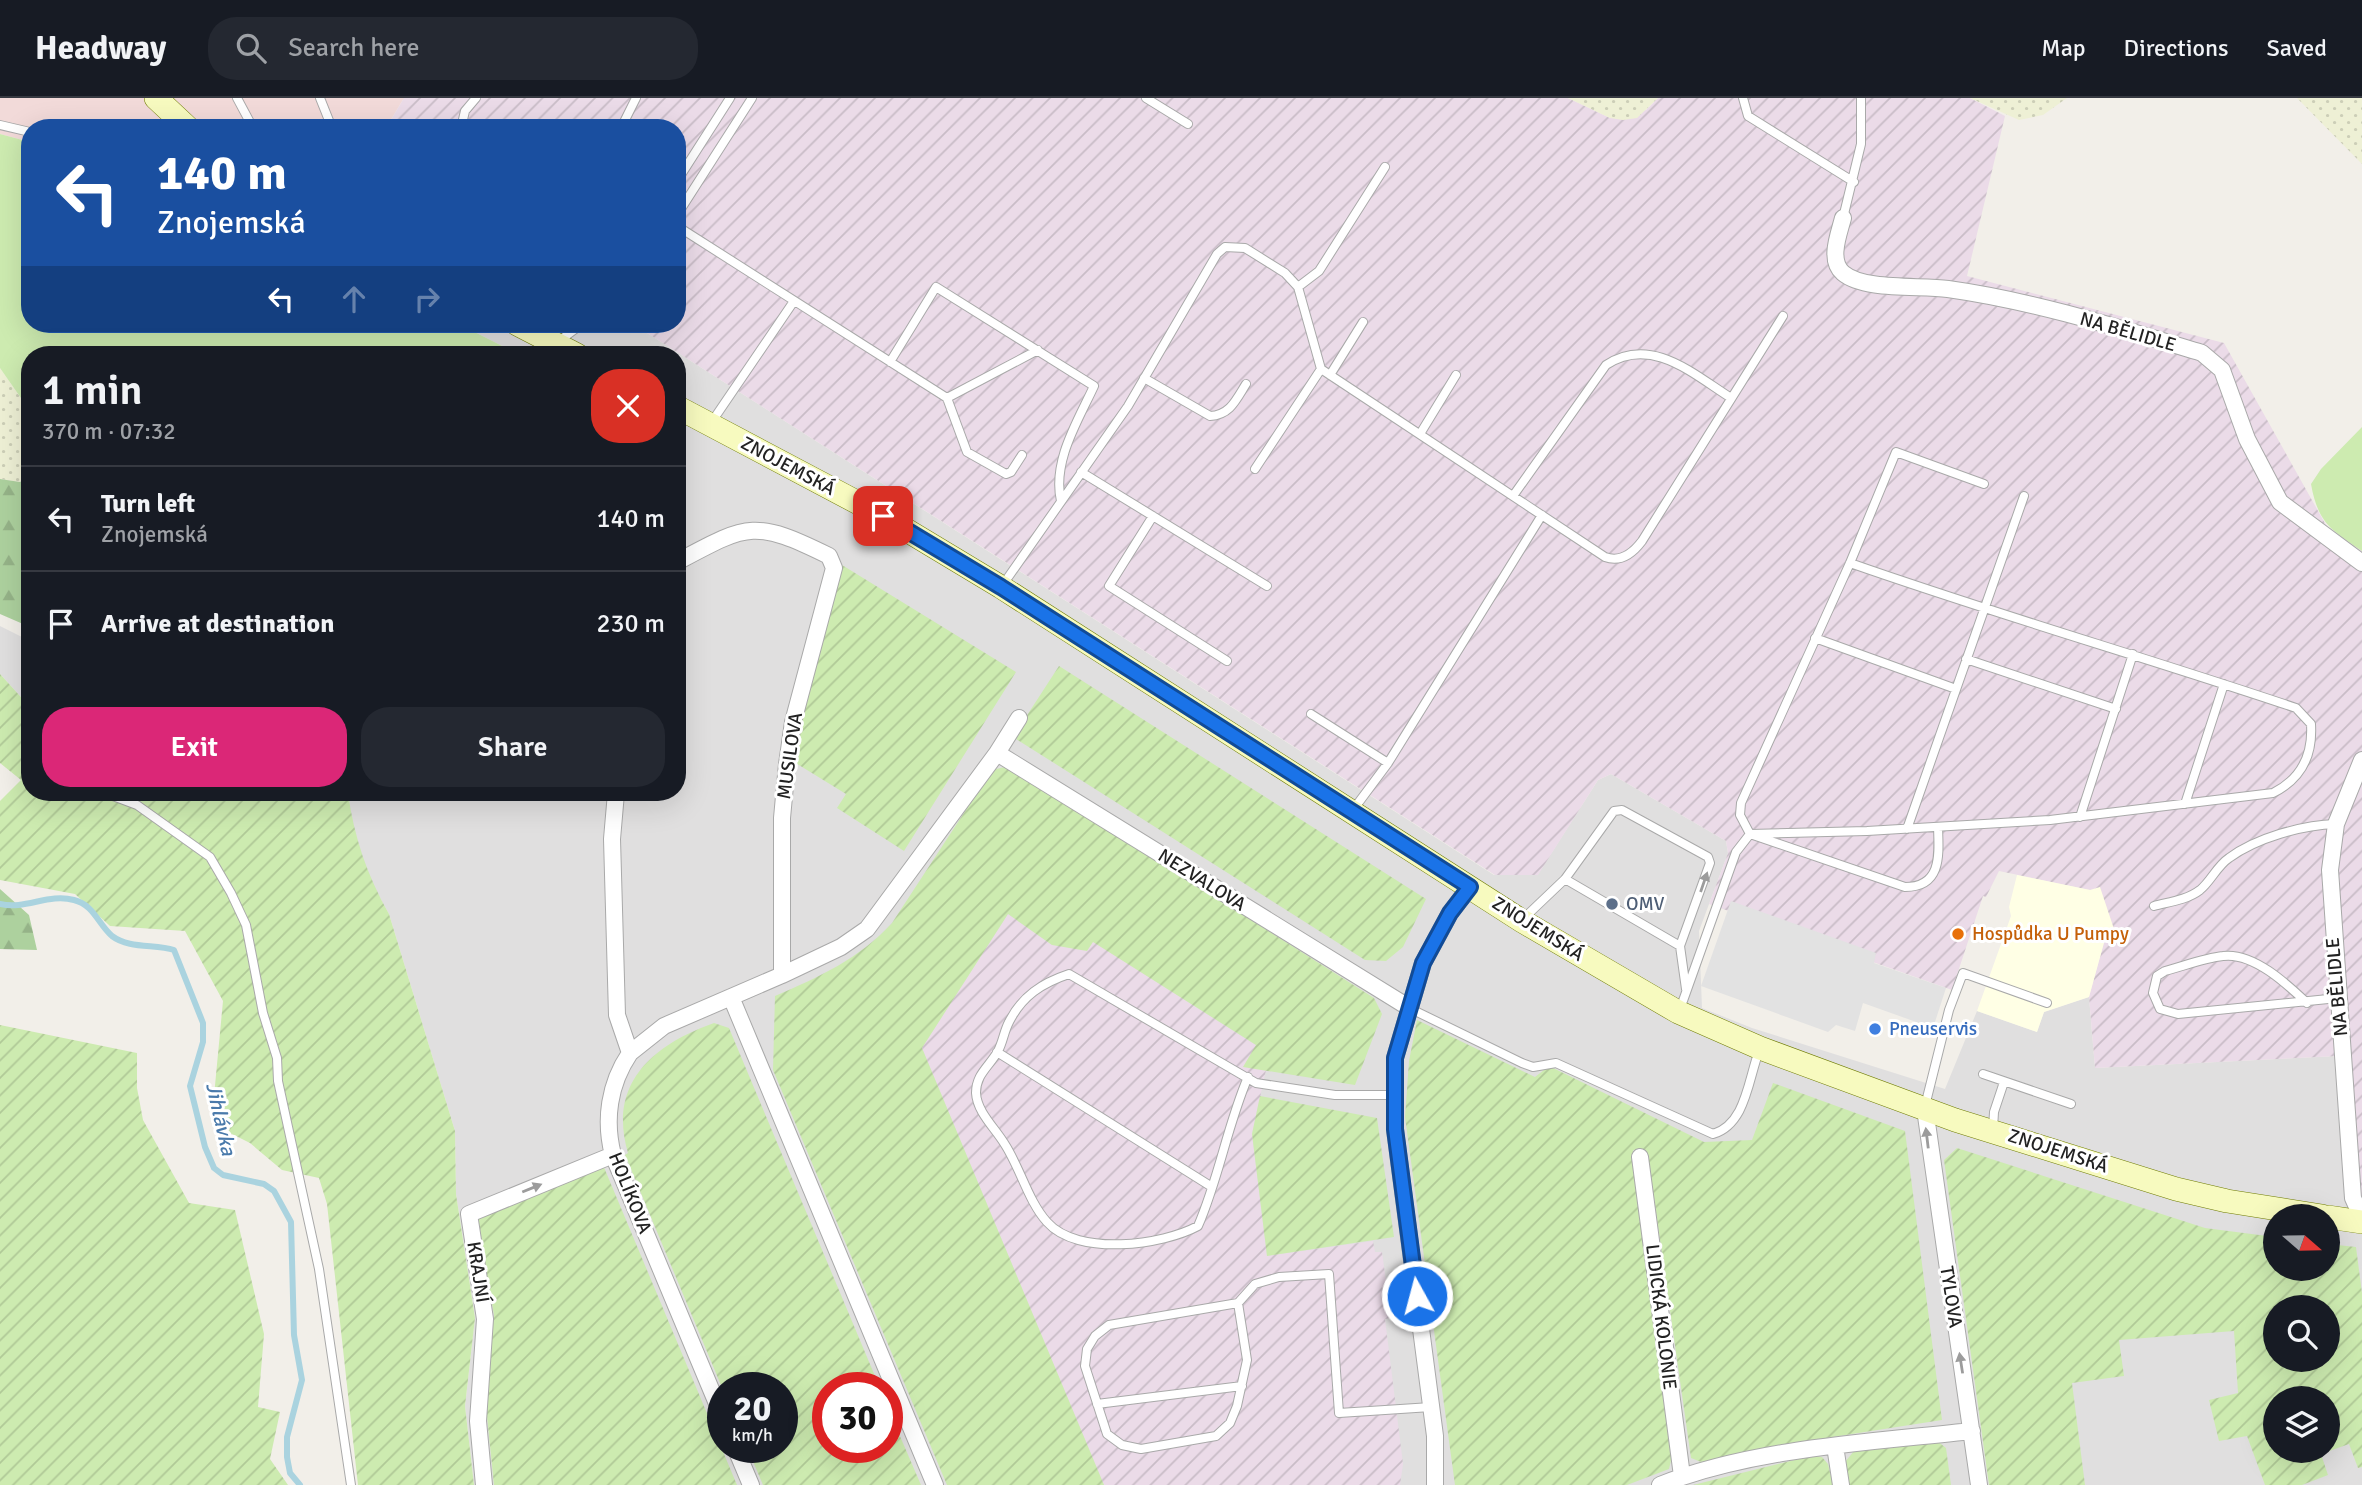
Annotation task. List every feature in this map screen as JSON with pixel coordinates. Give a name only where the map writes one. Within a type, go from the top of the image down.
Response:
[{"type":"main road","points":[[156,98],[178,119]]},
{"type":"main road","points":[[536,333],[560,346]]},
{"type":"main road","name":"ZNOJEMSKÁ","points":[[686,412],[883,516],[1001,587],[1522,920],[1678,1012],[1760,1048],[1925,1109],[2176,1189],[2263,1205]]},
{"type":"main road","points":[[2340,1218],[2362,1220]]},
{"type":"street","name":"NA BĚLIDLE","points":[[1843,218],[1836,247],[1837,266],[1841,272],[1858,281],[1922,285],[2006,299],[2202,353],[2222,370],[2238,405],[2247,439],[2280,502],[2362,563]]},
{"type":"street","name":"MUSILOVA","points":[[686,557],[732,533],[749,529],[766,530],[830,556],[834,568],[793,722],[787,764],[782,818],[782,975]]},
{"type":"street","points":[[615,801],[612,839],[617,1015],[630,1053],[664,1027],[842,947],[867,929],[997,753],[1019,718]]},
{"type":"street","name":"NEZVALOVA","points":[[997,753],[1408,1007]]},
{"type":"street","name":"NA BĚLIDLE","points":[[2362,760],[2336,824],[2330,870],[2353,1198],[2362,1220]]},
{"type":"street","points":[[1435,1485],[1435,1436],[1395,1129],[1395,1058],[1423,963],[1450,913],[1470,887]]},
{"type":"street","points":[[731,997],[935,1485]]},
{"type":"street","name":"HOLÍKOVA","points":[[630,1053],[612,1089],[608,1115],[613,1155],[707,1380]]},
{"type":"street","name":"TYLOVA","points":[[1925,1109],[1979,1485]]},
{"type":"street","name":"KRAJNÍ","points":[[484,1485],[478,1420],[485,1319],[469,1214],[613,1155]]},
{"type":"street","name":"LIDICKÁ KOLONIE","points":[[1640,1157],[1682,1476]]},
{"type":"street","points":[[1660,1485],[1682,1476],[1836,1446],[1972,1431]]},
{"type":"street","points":[[1836,1446],[1841,1485]]},
{"type":"street","points":[[742,1463],[751,1485]]},
{"type":"lane","points":[[237,98],[248,119]]},
{"type":"lane","points":[[320,98],[328,119]]},
{"type":"lane","points":[[464,119],[476,98]]},
{"type":"lane","points":[[626,119],[636,98]]},
{"type":"lane","points":[[686,167],[730,98]]},
{"type":"lane","points":[[686,201],[752,98]]},
{"type":"lane","points":[[1146,98],[1188,124]]},
{"type":"lane","points":[[1743,98],[1748,116],[1854,182]]},
{"type":"lane","points":[[1843,218],[1854,182],[1861,144],[1861,98]]},
{"type":"lane","points":[[0,125],[21,130]]},
{"type":"lane","points":[[1298,287],[1319,271],[1385,167]]},
{"type":"lane","points":[[686,232],[947,398],[967,452],[1006,474],[1011,472],[1022,455]]},
{"type":"lane","points":[[1001,587],[1144,378],[1217,254],[1225,247],[1245,248],[1284,273],[1298,287],[1321,369],[1612,559],[1633,552],[1783,316]]},
{"type":"lane","points":[[890,362],[936,287],[1094,386],[1060,465],[1058,487],[1061,501]]},
{"type":"lane","points":[[709,425],[794,301]]},
{"type":"lane","points":[[1330,375],[1363,322]]},
{"type":"lane","points":[[947,398],[1038,351]]},
{"type":"lane","points":[[1513,496],[1606,365],[1619,356],[1646,353],[1667,358],[1731,398]]},
{"type":"lane","points":[[1255,469],[1321,369]]},
{"type":"lane","points":[[1420,434],[1456,375]]},
{"type":"lane","points":[[1144,378],[1210,416],[1229,410],[1246,384]]},
{"type":"lane","points":[[1938,827],[1936,870],[1926,883],[1905,887],[1751,834],[1740,815],[1741,803],[1850,563],[1896,452],[1984,484]]},
{"type":"lane","points":[[1081,472],[1267,586]]},
{"type":"lane","points":[[1907,829],[2024,496]]},
{"type":"lane","points":[[1352,812],[1388,762],[1542,515]]},
{"type":"lane","points":[[1153,516],[1109,586],[1227,661]]},
{"type":"lane","points":[[1678,1012],[1736,852],[1751,834],[1907,829],[2080,817],[2273,793],[2298,776],[2309,753],[2311,724],[2296,708],[2133,654],[1984,610],[1850,563]]},
{"type":"lane","points":[[1815,638],[1956,689]]},
{"type":"lane","points":[[2080,817],[2133,654]]},
{"type":"lane","points":[[1966,659],[2116,709]]},
{"type":"lane","points":[[2185,804],[2224,684]]},
{"type":"lane","points":[[1311,714],[1388,762]]},
{"type":"lane","points":[[127,801],[138,805],[210,857],[232,893],[246,925],[263,1013],[277,1058],[278,1082],[319,1269],[351,1485]]},
{"type":"lane","points":[[1522,920],[1565,879],[1614,811],[1622,810],[1708,857],[1710,863],[1680,946],[1686,989]]},
{"type":"lane","points":[[2154,906],[2189,897],[2201,890],[2226,859],[2251,845],[2308,828],[2336,824]]},
{"type":"lane","points":[[1565,879],[1680,946]]},
{"type":"lane","points":[[2306,1003],[2292,989],[2242,956],[2224,956],[2165,971],[2157,976],[2153,993],[2160,1009],[2178,1014],[2306,1003],[2338,998]]},
{"type":"lane","points":[[1925,1109],[1945,1009],[1963,973],[2047,1003]]},
{"type":"lane","points":[[1248,1077],[1231,1118],[1224,1154],[1198,1226],[1178,1237],[1145,1244],[1102,1244],[1067,1235],[1048,1223],[1004,1143],[985,1118],[976,1096],[978,1077],[998,1052],[1008,1023],[1022,1000],[1045,982],[1069,974],[1248,1077],[1256,1083],[1335,1095],[1394,1095]]},
{"type":"lane","points":[[1408,1007],[1533,1068],[1556,1063],[1713,1134],[1727,1130],[1737,1117],[1760,1048]]},
{"type":"lane","points":[[998,1052],[1212,1187]]},
{"type":"lane","points":[[1983,1074],[2071,1104]]},
{"type":"lane","points":[[1993,1131],[1994,1112],[2004,1082]]},
{"type":"lane","points":[[1237,1303],[1247,1360],[1230,1423],[1216,1436],[1141,1449],[1122,1445],[1107,1434],[1085,1366],[1087,1349],[1095,1336],[1109,1325],[1237,1303],[1255,1284],[1279,1277],[1329,1274],[1339,1413],[1431,1407]]},
{"type":"lane","points":[[1097,1404],[1242,1386]]},
{"type":"shaded area","points":[[0,98],[404,98],[391,119],[21,119],[21,140],[0,134]]},
{"type":"shaded area","points":[[404,98],[1568,98],[1610,118],[1646,110],[1658,98],[1970,98],[2005,116],[1967,276],[2224,343],[2327,527],[2362,551],[2362,1205],[2339,1056],[2095,1068],[2089,997],[2105,939],[2090,890],[1999,871],[1986,897],[1983,896],[1952,990],[1709,904],[1728,853],[1726,841],[1611,774],[1598,780],[1538,875],[1495,875],[686,358],[686,346],[667,346],[647,333],[686,333],[686,119],[391,119]]},
{"type":"shaded area","points":[[1568,98],[1658,98],[1637,118],[1623,120],[1610,118]]},
{"type":"shaded area","points":[[1970,98],[2067,98],[2043,115],[2019,120]]},
{"type":"shaded area","points":[[2297,98],[2362,98],[2362,164]]},
{"type":"shaded area","points":[[477,333],[647,333],[667,346],[502,346]]},
{"type":"shaded area","points":[[686,358],[1494,875],[1538,874],[1598,780],[1611,774],[1726,841],[1728,853],[1699,931],[1702,1008],[1752,1028],[1945,1089],[1977,1011],[2037,1032],[2044,1012],[2089,997],[2095,1068],[2339,1056],[2362,1207],[2362,1485],[474,1485],[465,1406],[475,1318],[456,1194],[455,1131],[389,914],[372,884],[353,832],[349,801],[686,801]]},
{"type":"shaded area","points":[[0,368],[21,398],[21,481],[0,479]]},
{"type":"shaded area","points":[[0,626],[21,636],[21,697],[0,674]]},
{"type":"shaded area","points":[[2017,875],[2090,890],[2100,887],[2114,929],[2110,940],[2105,939],[2089,997],[2044,1012],[2037,1032],[1977,1011],[2011,916],[2009,907]]},
{"type":"shaded area","points":[[1731,901],[1876,953],[1874,963],[1946,988],[1933,1028],[1863,1003],[1855,1031],[1836,1025],[1828,1032],[1701,986]]},
{"type":"shaded area","points":[[1008,914],[1052,945],[1093,941],[1257,1046],[1244,1066],[1266,1070],[1252,1134],[1267,1256],[1373,1241],[1375,1252],[1382,1252],[1391,1318],[1385,1319],[1403,1464],[1400,1485],[1104,1485],[922,1048]]},
{"type":"green space","points":[[0,134],[21,140],[21,333],[477,333],[502,346],[21,346],[21,398],[0,368]]},
{"type":"green space","points":[[2362,427],[2362,551],[2334,531],[2322,517],[2311,484],[2321,469]]},
{"type":"green space","points":[[0,479],[20,482],[21,623],[0,614]]},
{"type":"green space","points":[[842,565],[1016,672],[904,851],[837,808],[846,794],[794,762],[807,694]]},
{"type":"green space","points":[[1059,666],[1426,899],[1403,947],[1386,961],[1365,960],[1013,737]]},
{"type":"green space","points":[[0,674],[21,697],[21,780],[0,763]]},
{"type":"green space","points":[[1009,766],[1374,998],[1382,1014],[1355,1085],[1243,1067],[1256,1045],[1093,942],[1087,951],[1052,945],[1008,914],[922,1048],[1104,1485],[947,1485],[903,1380],[903,1372],[900,1372],[773,1070],[775,996],[838,966],[866,947],[892,923],[992,770]]},
{"type":"green space","points":[[21,780],[21,801],[350,801],[362,855],[389,914],[455,1131],[456,1194],[475,1318],[465,1406],[474,1485],[358,1485],[327,1204],[319,1178],[282,1170],[250,1143],[224,1130],[214,1096],[223,1001],[185,931],[110,926],[75,894],[0,880],[0,801]]},
{"type":"green space","points":[[0,889],[29,915],[37,950],[0,949]]},
{"type":"green space","points":[[1417,1020],[1535,1077],[1549,1066],[1704,1142],[1752,1140],[1773,1083],[1905,1131],[1942,1420],[1794,1443],[1701,1462],[1691,1458],[1648,1156],[1633,1150],[1673,1452],[1669,1469],[1627,1485],[1455,1485],[1405,1117],[1409,1061]]},
{"type":"green space","points":[[714,1023],[729,1028],[873,1372],[812,1372],[812,1463],[903,1463],[903,1443],[921,1485],[763,1485],[754,1463],[798,1463],[798,1372],[715,1372],[625,1155],[628,1153],[623,1128],[624,1106],[630,1086],[641,1069],[655,1055],[693,1032]]},
{"type":"green space","points":[[0,1025],[137,1053],[137,1088],[143,1120],[189,1203],[235,1210],[264,1334],[258,1407],[280,1412],[270,1459],[288,1485],[0,1485]]},
{"type":"green space","points":[[1260,1096],[1377,1118],[1394,1237],[1267,1256],[1252,1134]]},
{"type":"green space","points":[[1957,1148],[2205,1228],[2263,1235],[2263,1281],[2340,1281],[2340,1245],[2356,1247],[2362,1293],[2362,1467],[2358,1468],[2349,1444],[2340,1447],[2340,1386],[2263,1386],[2263,1463],[2324,1463],[2328,1475],[2302,1485],[2265,1485],[2247,1436],[2219,1441],[2209,1400],[2238,1393],[2234,1331],[2119,1340],[2124,1376],[2072,1383],[2085,1485],[1989,1485],[1944,1160]]},
{"type":"green space","points":[[603,1165],[707,1413],[707,1463],[728,1463],[737,1485],[494,1485],[485,1397],[494,1315],[477,1220]]},
{"type":"green space","points":[[1936,1440],[1946,1448],[1951,1485],[1848,1485],[1845,1462],[1854,1451]]},
{"type":"green space","points":[[1811,1456],[1822,1457],[1828,1464],[1833,1485],[1693,1485]]},
{"type":"waterway","name":"Jihlávka","points":[[0,904],[19,905],[64,898],[74,900],[86,906],[107,931],[119,940],[134,945],[174,950],[203,1023],[203,1042],[190,1086],[205,1147],[214,1168],[223,1175],[264,1184],[274,1191],[291,1222],[294,1335],[302,1380],[287,1437],[287,1457],[290,1473],[300,1485]]},
{"type":"place","name":"OMV","points":[[1612,904]]},
{"type":"place","name":"Hospůdka U Pumpy","points":[[1958,934]]},
{"type":"place","name":"Pneuservis","points":[[1875,1029]]},
{"type":"route","points":[[883,516],[1001,587],[1470,887],[1450,913],[1423,963],[1395,1058],[1395,1129],[1417,1296]]}]
